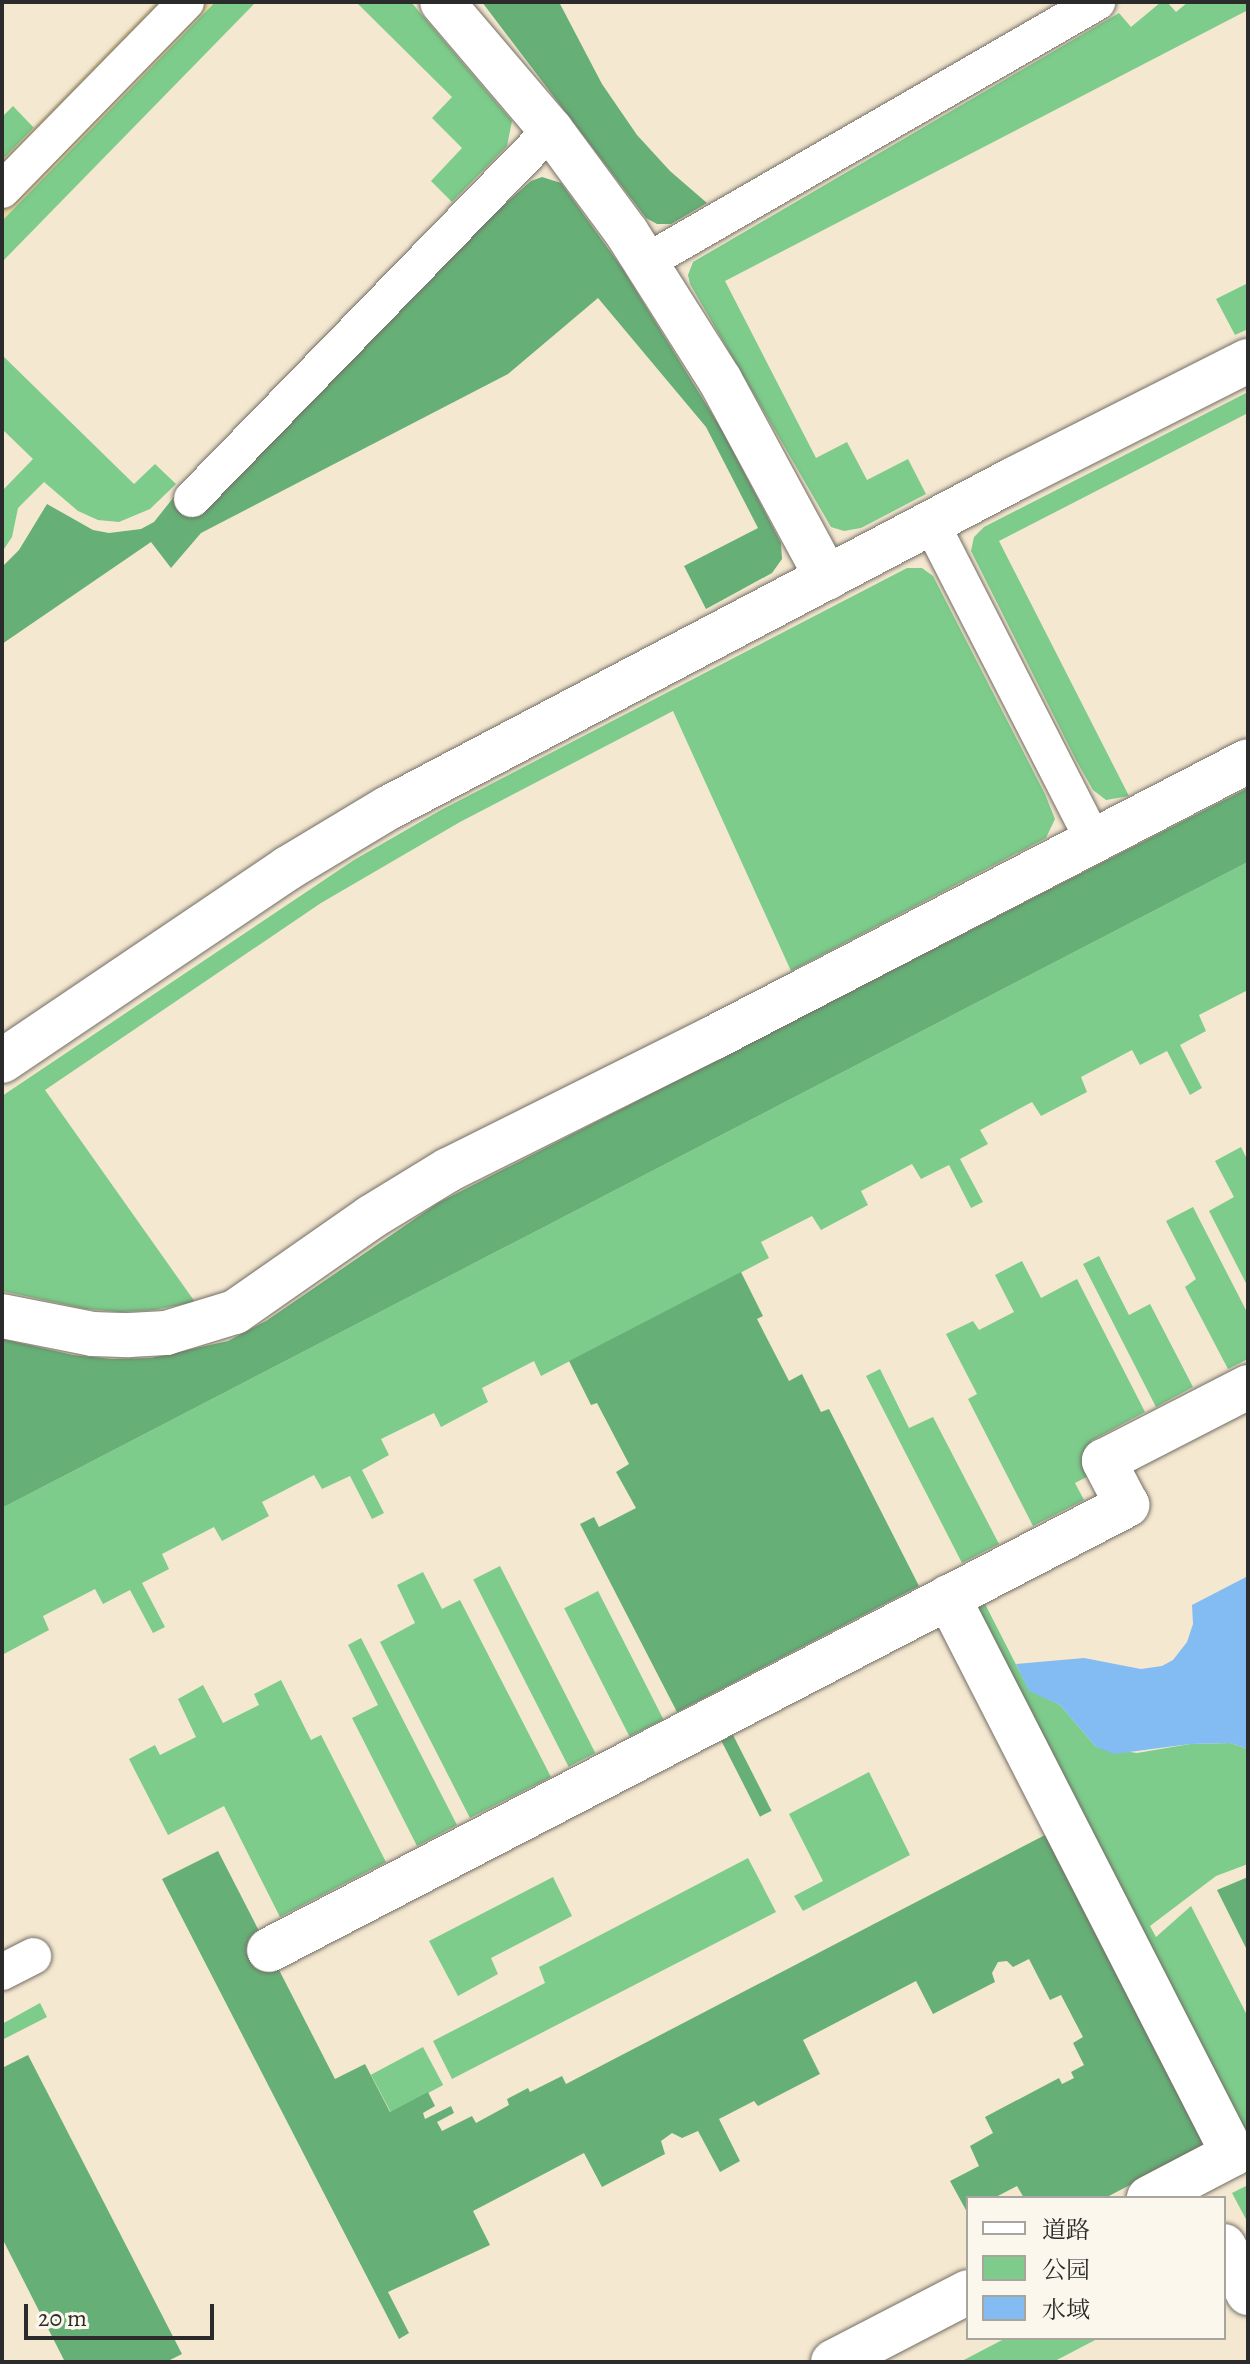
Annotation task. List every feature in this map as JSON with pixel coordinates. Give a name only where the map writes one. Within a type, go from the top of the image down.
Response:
[{"type":"street","points":[[442,2],[551,130],[646,262],[720,380],[827,578]]},
{"type":"street","points":[[2,1061],[276,876],[388,808],[931,523],[1248,361]]},
{"type":"street","points":[[2,1316],[93,1334],[129,1335],[166,1333],[235,1312],[371,1217],[448,1170],[1248,761]]},
{"type":"street","points":[[269,1950],[1127,1505],[1104,1461],[1248,1387]]},
{"type":"street","points":[[948,1597],[1233,2154],[1194,2188],[1158,2196]]},
{"type":"street","points":[[1233,2248],[1248,2293]]},
{"type":"street","points":[[833,2362],[966,2293]]},
{"type":"lane","points":[[2,190],[186,2]]},
{"type":"lane","points":[[646,262],[1097,2]]},
{"type":"lane","points":[[192,499],[551,130]]},
{"type":"lane","points":[[931,523],[1094,841]]},
{"type":"green space","points":[[215,2],[256,2],[2,262],[2,220]]},
{"type":"green space","points":[[356,2],[411,2],[512,121],[507,146],[452,202],[431,181],[462,148],[432,118],[452,97]]},
{"type":"green space","points":[[482,2],[559,2],[602,84],[637,135],[670,171],[707,203],[671,224],[657,224],[646,218]]},
{"type":"green space","points":[[1161,2],[1167,2],[1176,12],[1188,2],[1248,2],[1248,10],[725,281],[816,458],[847,442],[867,480],[908,459],[926,494],[861,528],[844,531],[831,527],[690,284],[688,275],[693,262],[1119,13],[1131,27]]},
{"type":"green space","points":[[13,106],[34,128],[2,161],[2,117]]},
{"type":"green space","points":[[542,177],[561,183],[622,268],[722,430],[781,543],[782,559],[772,573],[706,609],[684,566],[758,528],[706,427],[598,298],[508,374],[201,533],[171,568],[151,542],[2,644],[2,567],[19,550],[47,504],[93,530],[109,533],[141,529],[154,522],[181,488],[531,181]]},
{"type":"green space","points":[[1248,283],[1248,329],[1235,335],[1216,299]]},
{"type":"green space","points":[[2,355],[134,484],[155,464],[176,484],[150,509],[119,522],[98,520],[78,511],[44,482],[18,508],[12,537],[2,552],[2,491],[33,459],[2,429]]},
{"type":"green space","points":[[1248,392],[1248,413],[999,541],[1129,796],[1106,800],[1093,790],[1076,760],[971,551],[974,537],[984,527]]},
{"type":"green space","points":[[907,568],[922,568],[933,576],[1045,794],[1055,819],[1046,838],[791,971],[673,711],[460,822],[321,903],[45,1090],[195,1302],[154,1310],[121,1312],[86,1309],[2,1291],[2,1096],[354,860],[441,810]]},
{"type":"green space","points":[[1248,788],[1248,862],[2,1508],[2,1339],[73,1355],[112,1359],[151,1358],[228,1341],[266,1321],[438,1203]]},
{"type":"green space","points":[[1248,862],[1248,990],[1199,1015],[1206,1031],[1180,1045],[1202,1088],[1190,1095],[1167,1051],[1140,1065],[1132,1050],[1081,1077],[1087,1092],[1041,1116],[1032,1102],[980,1130],[988,1144],[960,1159],[983,1202],[971,1208],[949,1165],[921,1179],[912,1164],[861,1191],[868,1205],[821,1230],[812,1216],[761,1242],[769,1258],[541,1376],[534,1361],[482,1388],[488,1402],[441,1427],[434,1413],[381,1439],[389,1455],[362,1470],[384,1513],[372,1519],[350,1476],[322,1489],[314,1475],[262,1502],[269,1516],[222,1541],[214,1527],[162,1554],[169,1569],[142,1583],[165,1627],[153,1633],[130,1590],[103,1604],[95,1589],[43,1616],[49,1630],[2,1655],[2,1508]]},
{"type":"green space","points":[[1241,1147],[1248,1161],[1248,1287],[1209,1211],[1234,1197],[1215,1161]]},
{"type":"green space","points":[[1193,1207],[1248,1314],[1248,1359],[1228,1369],[1185,1287],[1196,1279],[1166,1221]]},
{"type":"green space","points":[[1099,1256],[1129,1315],[1150,1304],[1193,1387],[1156,1407],[1083,1264]]},
{"type":"green space","points":[[1022,1261],[1041,1298],[1077,1279],[1145,1412],[1091,1441],[1104,1468],[1075,1483],[1084,1500],[1033,1526],[968,1399],[977,1394],[946,1334],[973,1321],[979,1330],[1014,1312],[995,1275]]},
{"type":"green space","points":[[741,1272],[763,1316],[757,1319],[789,1381],[802,1374],[821,1412],[829,1409],[919,1586],[677,1712],[580,1524],[594,1517],[599,1527],[636,1508],[616,1472],[629,1464],[597,1403],[591,1405],[569,1361]]},
{"type":"green space","points":[[880,1369],[909,1428],[933,1417],[999,1544],[962,1563],[866,1376]]},
{"type":"green space","points":[[500,1566],[595,1753],[569,1767],[473,1580]]},
{"type":"green space","points":[[423,1572],[442,1609],[460,1600],[551,1777],[470,1818],[380,1642],[415,1623],[397,1585]]},
{"type":"green space","points":[[598,1591],[663,1719],[630,1737],[564,1608]]},
{"type":"green space","points":[[985,1604],[1029,1690],[1060,1705],[1096,1747],[1137,1753],[1190,1744],[1230,1743],[1248,1749],[1248,1864],[1216,1876],[1150,1926],[1156,1937],[1191,1906],[1248,2017],[1248,2146],[973,1611]]},
{"type":"green space","points":[[361,1638],[457,1825],[417,1846],[352,1718],[378,1705],[348,1645]]},
{"type":"green space","points":[[281,1680],[311,1740],[321,1735],[386,1862],[280,1917],[224,1806],[168,1835],[129,1759],[155,1745],[160,1755],[196,1737],[178,1699],[203,1685],[223,1723],[259,1705],[254,1694]]},
{"type":"green space","points":[[733,1735],[772,1811],[760,1817],[721,1741]]},
{"type":"green space","points":[[869,1772],[910,1855],[803,1911],[794,1896],[823,1881],[789,1814]]},
{"type":"green space","points":[[1047,1834],[1207,2145],[1109,2196],[1023,2196],[1017,2186],[998,2196],[966,2196],[966,2210],[950,2181],[979,2166],[970,2146],[993,2133],[985,2117],[1059,2078],[1062,2084],[1074,2078],[1071,2072],[1084,2065],[1073,2043],[1083,2037],[1061,1995],[1050,2000],[1029,1959],[1013,1967],[1007,1961],[998,1962],[992,1973],[995,1982],[933,2014],[916,1981],[803,2040],[820,2074],[758,2106],[754,2101],[719,2119],[740,2161],[720,2172],[698,2131],[682,2138],[672,2133],[661,2141],[665,2154],[602,2187],[584,2153],[473,2211],[490,2245],[388,2292],[409,2333],[399,2339],[162,1879],[218,1851],[335,2079],[365,2064],[390,2112],[428,2092],[435,2106],[423,2113],[425,2119],[451,2106],[454,2113],[437,2122],[442,2131],[472,2116],[476,2123],[509,2105],[507,2099],[528,2088],[530,2092],[562,2076],[566,2084]]},
{"type":"green space","points":[[748,1858],[776,1912],[452,2079],[433,2041],[545,1983],[539,1967]]},
{"type":"green space","points":[[553,1877],[572,1916],[491,1958],[498,1974],[458,1996],[429,1941]]},
{"type":"green space","points":[[1248,1877],[1248,1952],[1217,1890]]},
{"type":"green space","points":[[40,2003],[47,2017],[2,2040],[2,2024]]},
{"type":"green space","points":[[423,2047],[443,2085],[391,2113],[371,2075]]},
{"type":"green space","points":[[28,2055],[182,2354],[166,2362],[65,2362],[2,2238],[2,2068]]},
{"type":"green space","points":[[1248,2185],[1248,2223],[1232,2193]]},
{"type":"green space","points":[[1002,2340],[1095,2340],[1053,2362],[960,2362]]},
{"type":"sand","points":[[156,2],[215,2],[2,221],[2,160]]},
{"type":"water","points":[[1248,1576],[1248,1749],[1230,1743],[1190,1744],[1114,1754],[1096,1747],[1060,1705],[1029,1691],[1016,1664],[1084,1658],[1141,1669],[1162,1666],[1173,1660],[1187,1642],[1193,1624],[1192,1605]]}]
